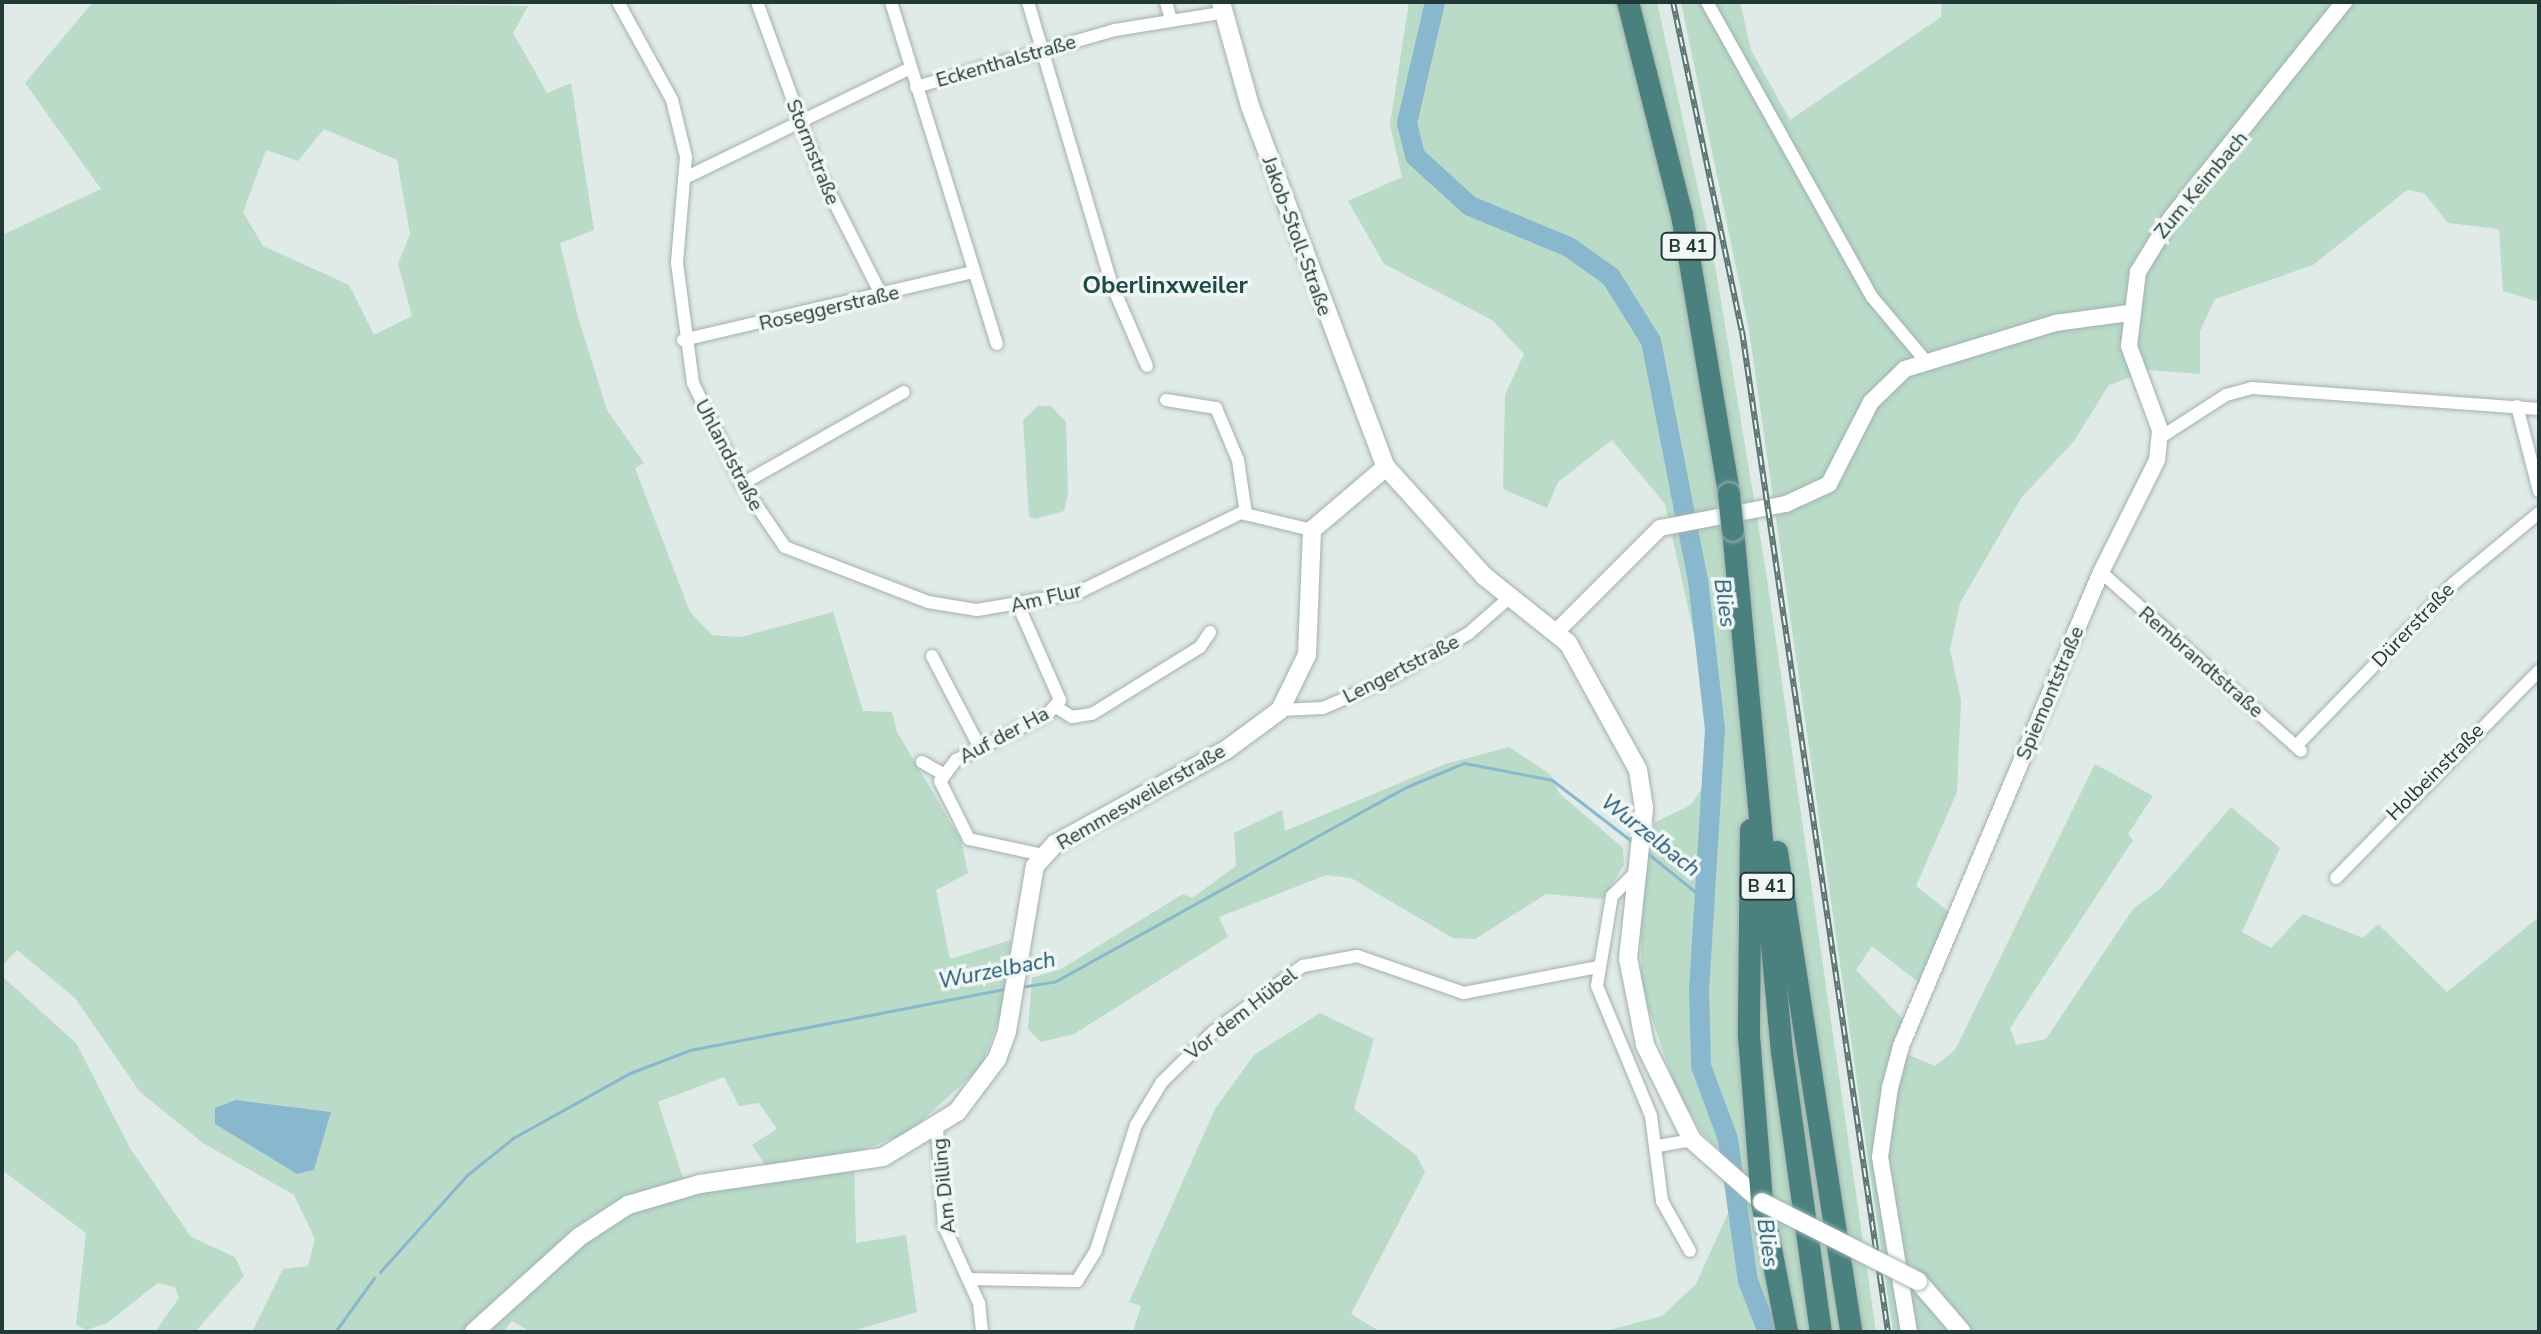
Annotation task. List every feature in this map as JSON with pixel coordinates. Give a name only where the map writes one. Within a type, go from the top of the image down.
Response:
[{"type":"highway","name":"B 41","points":[[1628,2],[1682,215],[1729,494],[1754,721],[1782,1052],[1821,1332]]},
{"type":"highway","points":[[1754,721],[1749,1036],[1762,1202],[1787,1332]]},
{"type":"highway","points":[[1754,721],[1810,1051],[1851,1332]]},
{"type":"main road","name":"Jakob-Stoll-Straße","points":[[1220,8],[1386,467]]},
{"type":"main road","points":[[1312,530],[1386,467],[1509,598],[1556,632],[1638,770],[1643,828],[1636,866],[1628,958],[1636,1013],[1659,1082],[1692,1140],[1707,1158],[1762,1202],[1918,1281],[1962,1332]]},
{"type":"main road","name":"Remmesweilerstraße","points":[[474,1332],[606,1217],[674,1189],[883,1157],[937,1129],[997,1059],[1017,990],[1030,881],[1043,855],[1226,750],[1280,710],[1307,655],[1312,530]]},
{"type":"street","name":"Uhlandstraße","points":[[618,2],[672,100],[689,176],[677,263],[683,340],[702,405],[742,484],[775,539]]},
{"type":"street","name":"Stormstraße","points":[[757,2],[799,118],[882,296]]},
{"type":"street","points":[[891,2],[916,87]]},
{"type":"street","points":[[1028,2],[1039,50],[1112,285],[1147,366]]},
{"type":"street","points":[[1166,2],[1171,20]]},
{"type":"street","points":[[1707,2],[1885,316],[1924,359]]},
{"type":"street","name":"Zum Keimbach","points":[[2161,437],[2133,364],[2129,313],[2138,272],[2157,237],[2344,2]]},
{"type":"street","name":"Eckenthalstraße","points":[[997,344],[916,87],[1039,50],[1220,8]]},
{"type":"street","points":[[689,176],[799,118],[910,68]]},
{"type":"street","name":"Roseggerstraße","points":[[683,340],[882,296],[974,272]]},
{"type":"street","points":[[1556,632],[1640,543],[1671,524],[1816,493],[1842,467],[1871,402],[1924,359],[2068,320],[2129,313]]},
{"type":"street","points":[[2161,437],[2226,395],[2252,388],[2539,409]]},
{"type":"street","points":[[742,484],[904,392]]},
{"type":"street","points":[[1166,400],[1216,408],[1238,460],[1246,514],[1312,530]]},
{"type":"street","points":[[2517,406],[2539,491]]},
{"type":"street","name":"Spiemontstraße","points":[[1909,1332],[1880,1157],[1890,1088],[2101,572],[2153,470],[2161,437]]},
{"type":"street","name":"Dürerstraße","points":[[2299,749],[2454,583],[2539,513]]},
{"type":"street","name":"Am Flur","points":[[775,539],[928,602],[1019,607],[1077,593],[1246,514]]},
{"type":"street","name":"Rembrandtstraße","points":[[2101,572],[2299,749]]},
{"type":"street","name":"Lengertstraße","points":[[1280,710],[1323,708],[1385,681],[1469,633],[1509,598]]},
{"type":"street","name":"Auf der Ha","points":[[941,773],[1056,707],[1061,691],[1019,607]]},
{"type":"street","points":[[1056,707],[1072,717],[1092,714],[1200,647],[1210,632]]},
{"type":"street","points":[[932,656],[980,748]]},
{"type":"street","name":"Holbeinstraße","points":[[2336,878],[2539,671]]},
{"type":"street","name":"Auf der Ha","points":[[922,762],[941,773]]},
{"type":"street","name":"Auf der Ha","points":[[941,773],[944,791],[969,839],[1043,855]]},
{"type":"street","points":[[1636,866],[1612,896],[1598,967],[1602,1009],[1643,1090],[1658,1146],[1662,1201],[1690,1251]]},
{"type":"street","name":"Vor dem Hübel","points":[[968,1279],[1077,1281],[1096,1250],[1136,1125],[1162,1082],[1213,1032],[1303,966],[1357,956],[1464,993],[1598,967]]},
{"type":"street","name":"Am Dilling","points":[[937,1129],[944,1226],[968,1279],[982,1332]]},
{"type":"street","points":[[1658,1146],[1692,1140]]},
{"type":"green space","points":[[93,2],[528,6],[513,33],[547,93],[571,83],[594,230],[560,243],[578,317],[607,410],[644,463],[635,468],[690,612],[712,635],[741,637],[833,612],[863,711],[892,712],[897,732],[961,840],[968,873],[936,890],[950,959],[1011,940],[1004,1005],[981,1067],[908,1133],[854,1153],[856,1243],[906,1235],[917,1312],[849,1332],[531,1332],[512,1321],[503,1332],[252,1332],[283,1269],[308,1266],[315,1239],[294,1195],[203,1143],[140,1092],[75,998],[17,950],[2,966],[2,235],[101,189],[25,83]],"holes":[[[324,129],[397,160],[410,234],[398,264],[412,316],[374,335],[349,285],[263,246],[243,212],[266,150],[298,161]],[[724,1077],[739,1106],[759,1103],[777,1129],[752,1145],[766,1166],[683,1178],[658,1102]],[[236,1100],[331,1112],[314,1170],[297,1174],[215,1124]]]},
{"type":"green space","points":[[1409,2],[1657,2],[1716,271],[1766,572],[1876,1332],[1602,1332],[1662,1316],[1696,1284],[1733,1202],[1736,1167],[1702,1133],[1676,1089],[1641,987],[1641,894],[1654,823],[1691,805],[1702,788],[1706,730],[1698,652],[1665,504],[1612,440],[1558,482],[1547,508],[1503,489],[1505,395],[1524,354],[1492,320],[1384,264],[1348,201],[1402,177],[1390,125]]},
{"type":"green space","points":[[1681,2],[1740,2],[1751,50],[1790,120],[1941,17],[1942,2],[2539,2],[2539,302],[2503,291],[2499,229],[2448,223],[2424,193],[2407,190],[2313,265],[2215,299],[2200,331],[2200,374],[2150,370],[2109,385],[2074,441],[2021,498],[1960,603],[1950,650],[1961,700],[1957,792],[1916,886],[1949,912],[1918,982],[1872,946],[1856,970],[1903,1019],[1893,1048],[1935,1066],[1955,1050],[2095,764],[2153,796],[2128,834],[2133,840],[2010,1028],[2016,1045],[2046,1039],[2133,909],[2160,889],[2231,807],[2280,848],[2242,932],[2271,948],[2303,914],[2363,938],[2378,924],[2447,992],[2539,917],[2539,1332],[1893,1332],[1749,330]]},
{"type":"green space","points":[[1038,406],[1051,406],[1066,422],[1068,493],[1064,511],[1035,519],[1029,517],[1023,420]]},
{"type":"green space","points":[[1509,747],[1550,774],[1559,793],[1623,848],[1624,865],[1603,899],[1546,894],[1475,939],[1453,938],[1351,878],[1326,875],[1219,917],[1228,937],[1074,1034],[1041,1042],[1028,1029],[1032,978],[1061,969],[1183,894],[1192,898],[1236,866],[1234,833],[1282,810],[1285,831],[1445,764]]},
{"type":"green space","points":[[2,976],[76,1043],[130,1148],[191,1237],[235,1257],[244,1276],[195,1332],[155,1332],[179,1298],[175,1287],[158,1283],[107,1323],[87,1330],[76,1325],[86,1233],[2,1170]]},
{"type":"green space","points":[[1320,1013],[1374,1039],[1354,1109],[1416,1155],[1425,1172],[1351,1314],[1381,1332],[1133,1332],[1141,1306],[1129,1302],[1215,1109],[1254,1055]]},
{"type":"water","points":[[236,1100],[331,1112],[314,1170],[297,1174],[215,1124],[215,1108]]},
{"type":"waterway","name":"Blies","points":[[1435,2],[1407,123],[1415,156],[1470,206],[1569,247],[1611,277],[1651,341],[1698,580],[1715,729],[1699,987],[1701,1066],[1728,1139],[1748,1281],[1768,1332]]},
{"type":"waterway","name":"Wurzelbach","points":[[1020,987],[1056,981],[1406,787],[1464,763],[1552,780],[1634,843]]},
{"type":"waterway","name":"Wurzelbach","points":[[1646,852],[1704,899]]},
{"type":"waterway","name":"Wurzelbach","points":[[380,1272],[467,1175],[513,1138],[630,1073],[690,1050],[1008,988]]},
{"type":"waterway","name":"Wurzelbach","points":[[335,1332],[374,1278]]},
{"type":"railway","points":[[1673,2],[1742,331],[1888,1332]]},
{"type":"district","name":"Oberlinxweiler","points":[[1165,286]]}]
